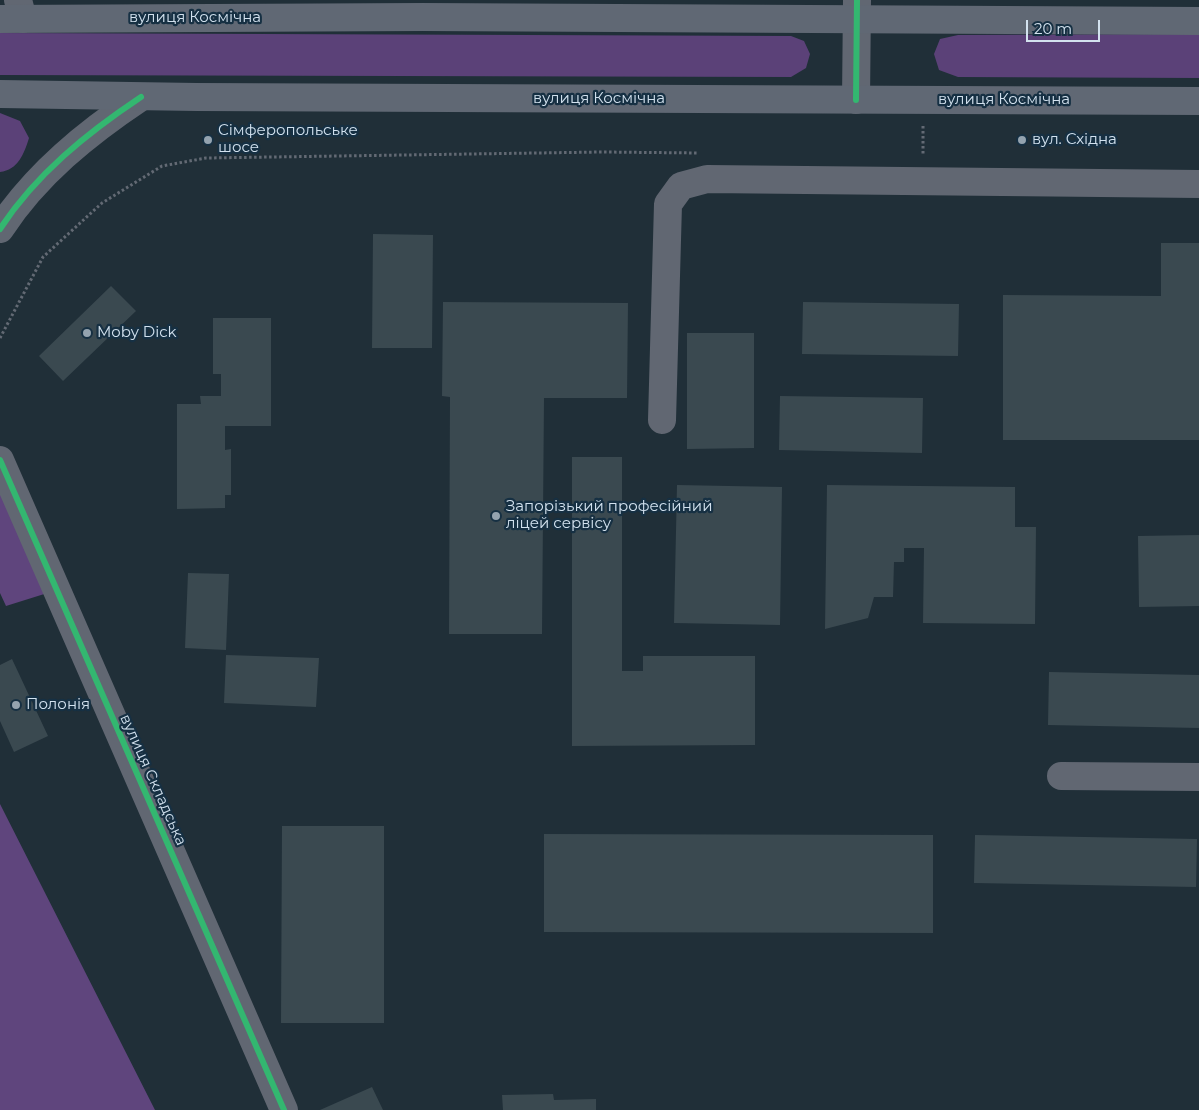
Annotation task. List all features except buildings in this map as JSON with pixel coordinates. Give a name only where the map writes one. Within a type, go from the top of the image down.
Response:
[{"type":"main road","name":"вулиця Космічна","points":[[14,13],[857,10],[1199,21]]},
{"type":"main road","name":"вулиця Космічна","points":[[0,94],[142,97],[1199,101]]},
{"type":"street","points":[[856,100],[857,10]]},
{"type":"street","points":[[0,229],[12,210],[64,154],[100,125],[142,97]]},
{"type":"street","points":[[662,420],[668,204],[681,186],[707,179],[1199,184]]},
{"type":"street","name":"вулиця Складська","points":[[0,460],[284,1110]]},
{"type":"street","points":[[1061,776],[1199,777]]},
{"type":"path","points":[[923,119],[923,155]]},
{"type":"path","points":[[0,338],[43,257],[102,203],[162,166],[206,158],[602,152],[701,153]]},
{"type":"path","points":[[913,155],[933,155]]},
{"type":"shaded area","points":[[0,33],[791,36],[804,41],[810,54],[806,68],[791,77],[0,75]]},
{"type":"shaded area","points":[[1199,34],[1199,78],[958,77],[939,70],[934,54],[940,39],[958,35]]},
{"type":"shaded area","points":[[0,113],[20,121],[29,138],[25,150],[16,165],[0,172]]},
{"type":"shaded area","points":[[0,460],[57,590],[6,606],[0,593]]},
{"type":"shaded area","points":[[0,804],[155,1110],[0,1110]]},
{"type":"cycle path","points":[[856,100],[857,0]]},
{"type":"cycle path","points":[[0,229],[30,190],[64,156],[101,125],[141,97]]},
{"type":"cycle path","points":[[0,460],[284,1110]]},
{"type":"place","name":"Сімферопольське шосе","points":[[208,140]]},
{"type":"place","name":"вул. Східна","points":[[1022,140]]},
{"type":"place","name":"Moby Dick","points":[[87,333]]},
{"type":"place","name":"Запорізький професійний ліцей сервісу","points":[[496,516]]},
{"type":"place","name":"Полонія","points":[[16,705]]}]
